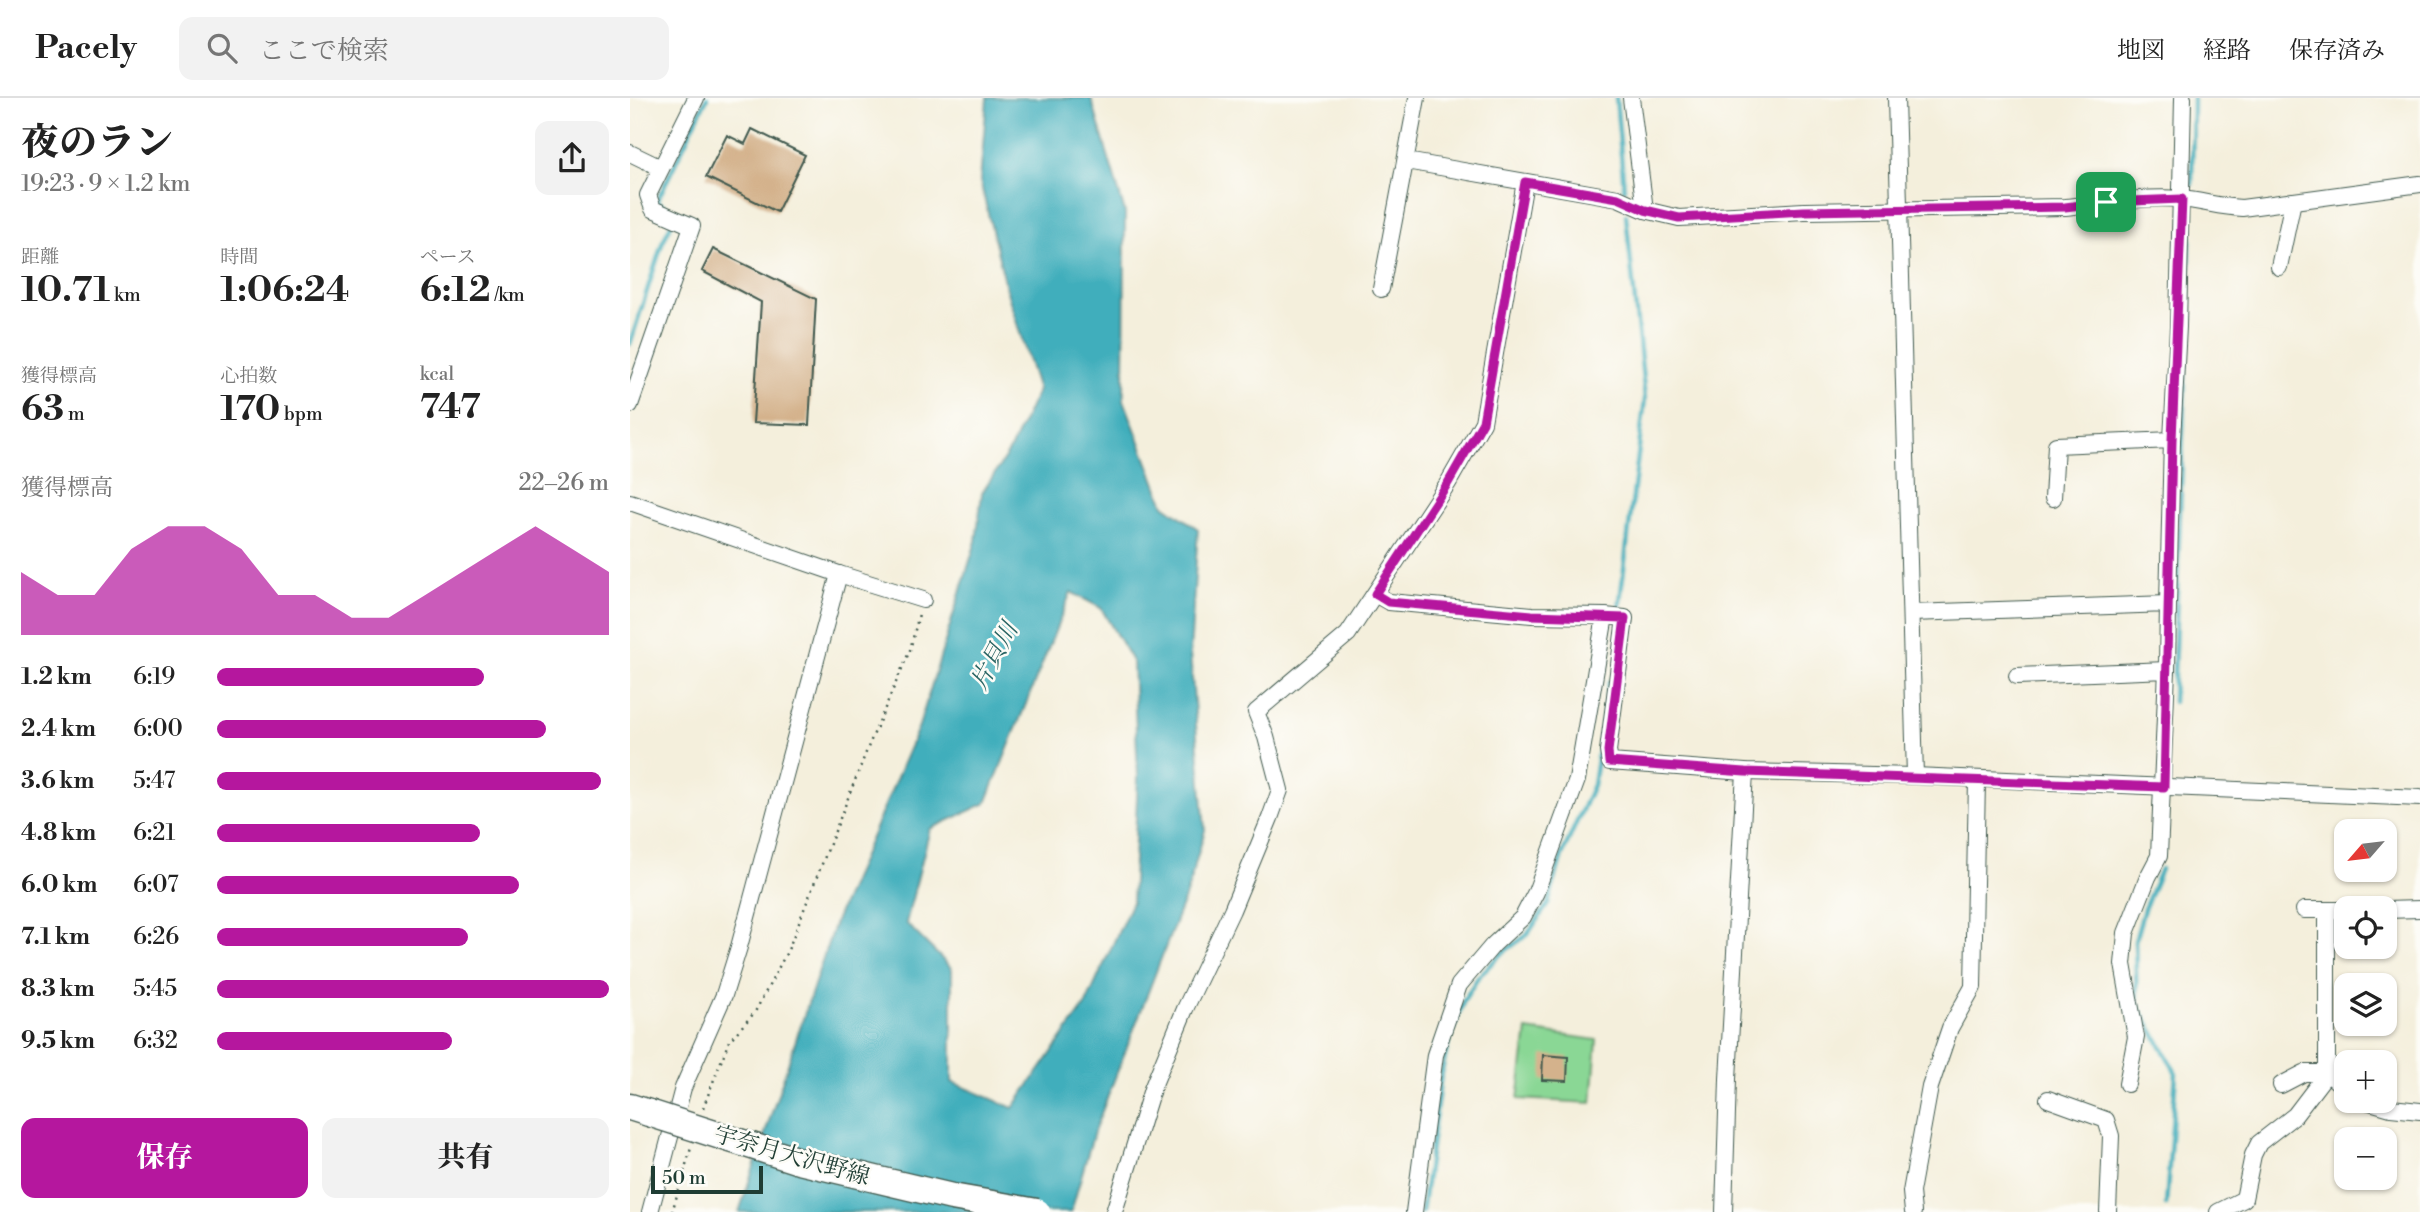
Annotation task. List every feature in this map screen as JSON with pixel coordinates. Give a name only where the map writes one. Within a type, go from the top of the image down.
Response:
[{"type":"main road","name":"宇奈月大沢野線","points":[[639,1110],[799,1161],[952,1197],[1037,1212]]},
{"type":"street","points":[[630,405],[692,226],[653,209],[648,195],[696,98]]},
{"type":"street","points":[[1381,289],[1417,98]]},
{"type":"street","points":[[1631,98],[1645,210]]},
{"type":"street","points":[[1896,98],[1915,776]]},
{"type":"street","points":[[2127,1084],[2136,1037],[2123,964],[2126,933],[2159,856],[2164,787],[2183,98]]},
{"type":"street","points":[[630,153],[661,169]]},
{"type":"street","points":[[1406,161],[1618,198],[1645,210],[1679,218],[1804,211],[2065,207],[2106,202],[2182,199],[2213,206],[2242,208],[2420,184]]},
{"type":"street","points":[[1114,1212],[1152,1089],[1185,1009],[1232,910],[1280,790],[1256,712],[1348,635],[1448,483],[1483,422],[1525,182]]},
{"type":"street","points":[[2279,267],[2293,201]]},
{"type":"street","points":[[2053,498],[2056,445],[2172,440]]},
{"type":"street","points":[[630,502],[923,600]]},
{"type":"street","points":[[650,1212],[683,1088],[724,995],[739,947],[839,574]]},
{"type":"street","points":[[1375,594],[1388,602],[1532,615],[1625,618],[1608,751],[1609,762],[1745,772],[1915,776],[2420,799]]},
{"type":"street","points":[[1911,613],[2168,604]]},
{"type":"street","points":[[1414,1212],[1435,1055],[1460,985],[1493,945],[1523,917],[1540,882],[1577,780],[1605,616]]},
{"type":"street","points":[[2017,676],[2166,670]]},
{"type":"street","points":[[1724,1212],[1728,1079],[1745,772]]},
{"type":"street","points":[[1913,1212],[1911,1192],[1930,1087],[1950,1028],[1973,987],[1977,780]]},
{"type":"street","points":[[2397,910],[2420,909]]},
{"type":"street","points":[[2304,910],[2334,910]]},
{"type":"street","points":[[2218,1212],[2244,1199],[2253,1155],[2259,1143],[2295,1115],[2327,1073],[2327,910]]},
{"type":"street","points":[[2281,1085],[2304,1073],[2327,1073],[2334,1079]]},
{"type":"street","points":[[2048,1100],[2106,1120],[2111,1136],[2108,1212]]},
{"type":"street","points":[[2397,1109],[2420,1111]]},
{"type":"path","points":[[703,1109],[729,1041],[755,1012],[788,950],[869,745],[910,650],[923,600]]},
{"type":"path","points":[[672,1212],[691,1148]]},
{"type":"green space","points":[[1527,1030],[1597,1040],[1592,1103],[1518,1099]]},
{"type":"water","name":"片貝川","points":[[987,98],[1091,98],[1125,213],[1124,400],[1164,505],[1198,529],[1190,654],[1205,830],[1188,889],[1094,1132],[1071,1212],[739,1212],[836,919],[919,726],[976,541],[982,493],[1010,450],[1038,390],[1008,295],[980,181]],"holes":[[[1071,592],[1101,608],[1133,663],[1138,776],[1132,902],[1086,1004],[1013,1108],[952,1082],[952,969],[906,923],[930,829],[986,803]]]},
{"type":"building","points":[[752,129],[805,155],[777,212],[706,177],[727,135],[745,144]]},
{"type":"building","points":[[713,249],[816,299],[809,425],[753,423],[761,302],[702,271]]},
{"type":"building","points":[[1543,1055],[1568,1057],[1567,1081],[1542,1080]]},
{"type":"waterway","points":[[666,207],[657,201],[707,98]]},
{"type":"waterway","points":[[1616,98],[1624,189]]},
{"type":"waterway","points":[[2192,184],[2193,98]]},
{"type":"waterway","points":[[2173,702],[2191,213]]},
{"type":"waterway","points":[[1619,609],[1645,399],[1626,215]]},
{"type":"waterway","points":[[630,344],[662,244],[673,220]]},
{"type":"waterway","points":[[1422,1212],[1441,1075],[1449,1040],[1464,1000],[1479,976],[1501,954],[1527,935],[1548,904],[1562,855],[1593,785],[1609,682]]},
{"type":"waterway","points":[[2161,869],[2144,909],[2135,941],[2137,1003],[2176,1073],[2166,1205]]},
{"type":"route","points":[[1525,182],[1618,198],[1645,210],[1679,218],[1804,211],[2065,207],[2106,202],[2182,199],[2172,440],[2164,787],[1808,772],[1745,772],[1609,762],[1608,751],[1625,618],[1532,615],[1388,602],[1375,594],[1448,483],[1483,422],[1525,182]]}]
